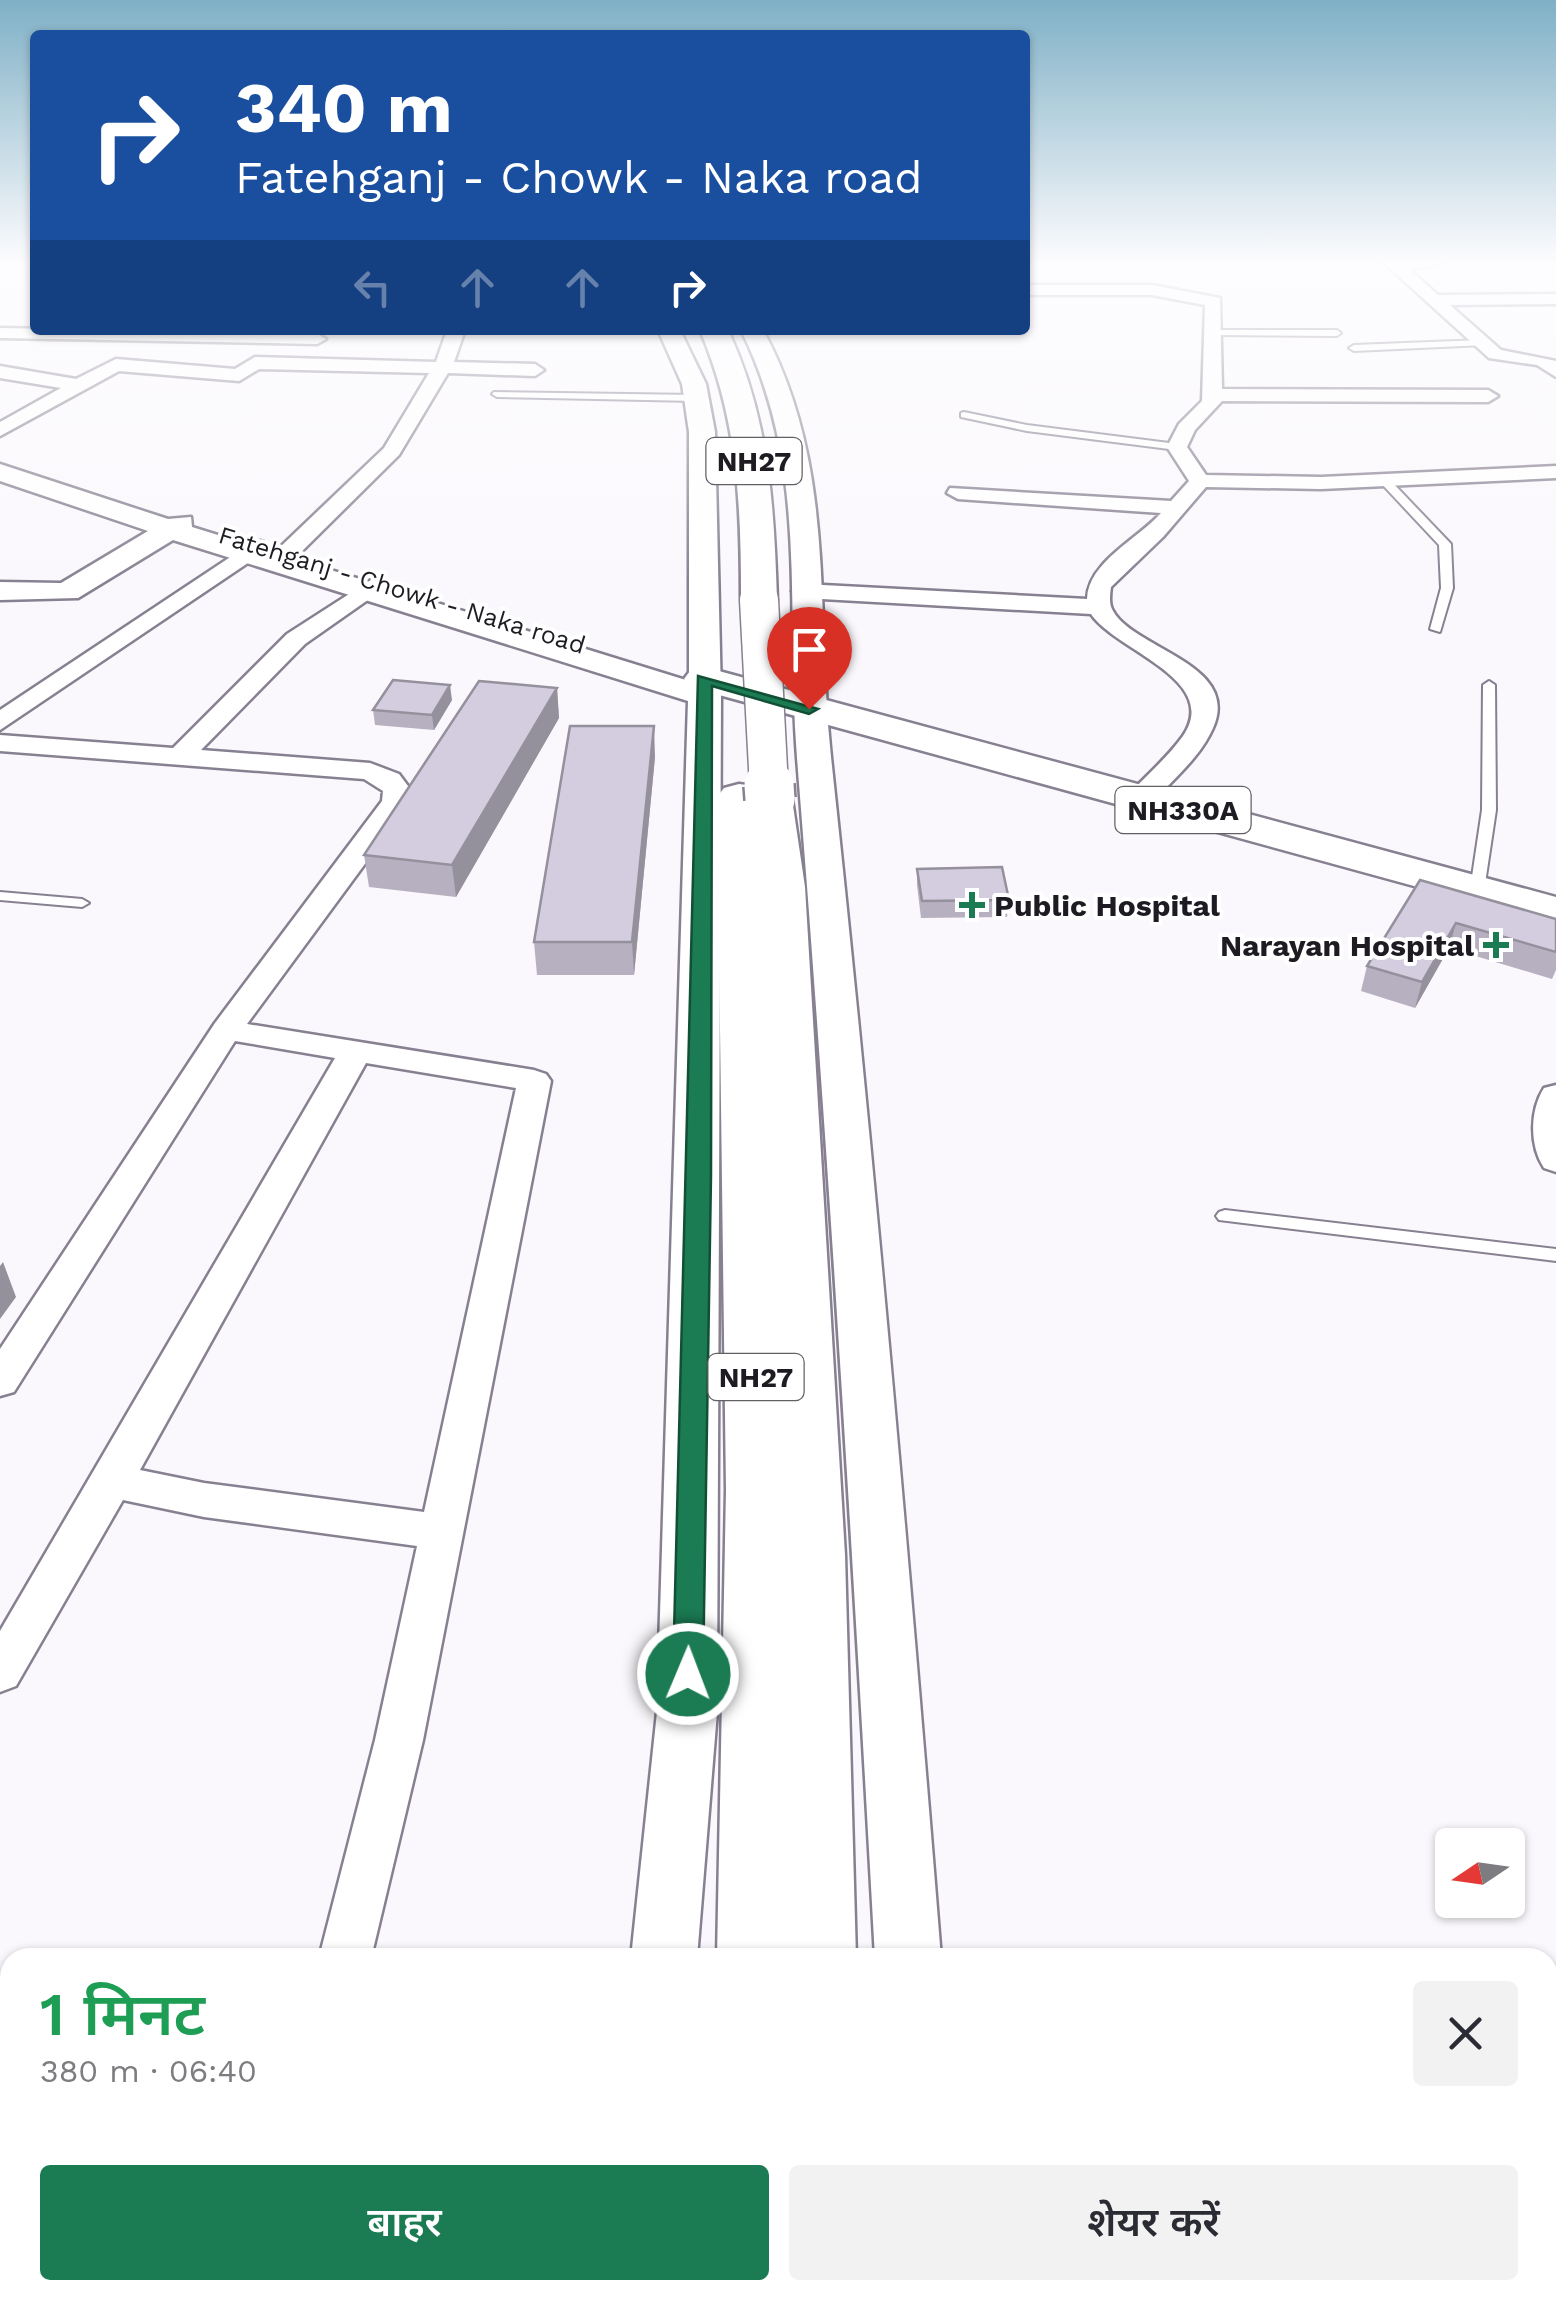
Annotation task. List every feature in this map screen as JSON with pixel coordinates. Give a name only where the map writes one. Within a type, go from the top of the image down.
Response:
[{"type":"highway","name":"NH27","points":[[710,369],[730,433],[746,600],[754,798],[758,1948]]},
{"type":"highway","name":"NH27","points":[[733,369],[750,420],[746,600]]},
{"type":"highway","name":"NH330A","points":[[704,687],[1556,923]]},
{"type":"highway","name":"NH330A","points":[[810,716],[1140,799],[1556,912]]},
{"type":"highway","name":"NH27","points":[[754,798],[782,887],[810,1535],[815,1948]]},
{"type":"street","points":[[0,430],[108,369]]},
{"type":"street","points":[[164,369],[240,376],[248,369]]},
{"type":"street","points":[[0,722],[262,553],[392,450],[441,369]]},
{"type":"street","points":[[501,369],[534,370]]},
{"type":"street","points":[[665,1948],[687,1712],[704,687],[702,432],[696,398],[685,369]]},
{"type":"street","points":[[772,369],[784,392],[800,490],[810,716],[877,1489],[907,1948]]},
{"type":"street","points":[[1200,482],[1178,447],[1186,428],[1214,394],[1214,369]]},
{"type":"street","points":[[0,372],[78,385]]},
{"type":"street","points":[[1214,394],[1488,396]]},
{"type":"street","name":"Fatehganj - Chowk - Naka road","points":[[0,457],[175,527]]},
{"type":"street","points":[[0,472],[369,588],[704,687]]},
{"type":"street","points":[[1140,799],[1198,732],[1203,703],[1184,672],[1112,626],[1099,607],[1101,582],[1200,482],[1384,480],[1556,472]]},
{"type":"street","points":[[958,493],[1175,508]]},
{"type":"street","points":[[0,591],[66,592],[175,527]]},
{"type":"street","points":[[180,756],[296,639],[369,588]]},
{"type":"street","points":[[804,590],[1099,607]]},
{"type":"street","points":[[0,742],[370,771],[389,780],[397,790],[396,802],[226,1030],[0,1380]]},
{"type":"street","points":[[226,1030],[534,1081],[400,1740],[347,1948]]},
{"type":"street","points":[[0,1672],[113,1481],[356,1051]]},
{"type":"street","points":[[1556,1096],[1550,1110],[1556,1160]]},
{"type":"street","points":[[113,1481],[204,1500],[442,1532]]},
{"type":"lane","points":[[497,394],[696,398]]},
{"type":"lane","points":[[964,415],[1027,428],[1178,447]]},
{"type":"lane","points":[[1384,480],[1445,544],[1447,588],[1436,629]]},
{"type":"lane","points":[[1477,890],[1489,810],[1488,685]]},
{"type":"lane","points":[[0,896],[82,903]]},
{"type":"lane","points":[[1225,1216],[1556,1256]]},
{"type":"building","points":[[393,680],[450,685],[432,715],[373,710]]},
{"type":"building","points":[[479,681],[557,688],[452,865],[364,855]]},
{"type":"building","points":[[570,726],[654,726],[632,942],[534,942]]},
{"type":"building","points":[[1002,867],[1009,900],[922,901],[917,869]]},
{"type":"building","points":[[1420,880],[1556,919],[1556,952],[1456,923],[1422,982],[1367,966]]},
{"type":"place","name":"Public Hospital","points":[[972,905]]},
{"type":"place","name":"Narayan Hospital","points":[[1496,945]]},
{"type":"route","points":[[688,1674],[700,1176],[704,679],[809,709]]}]
